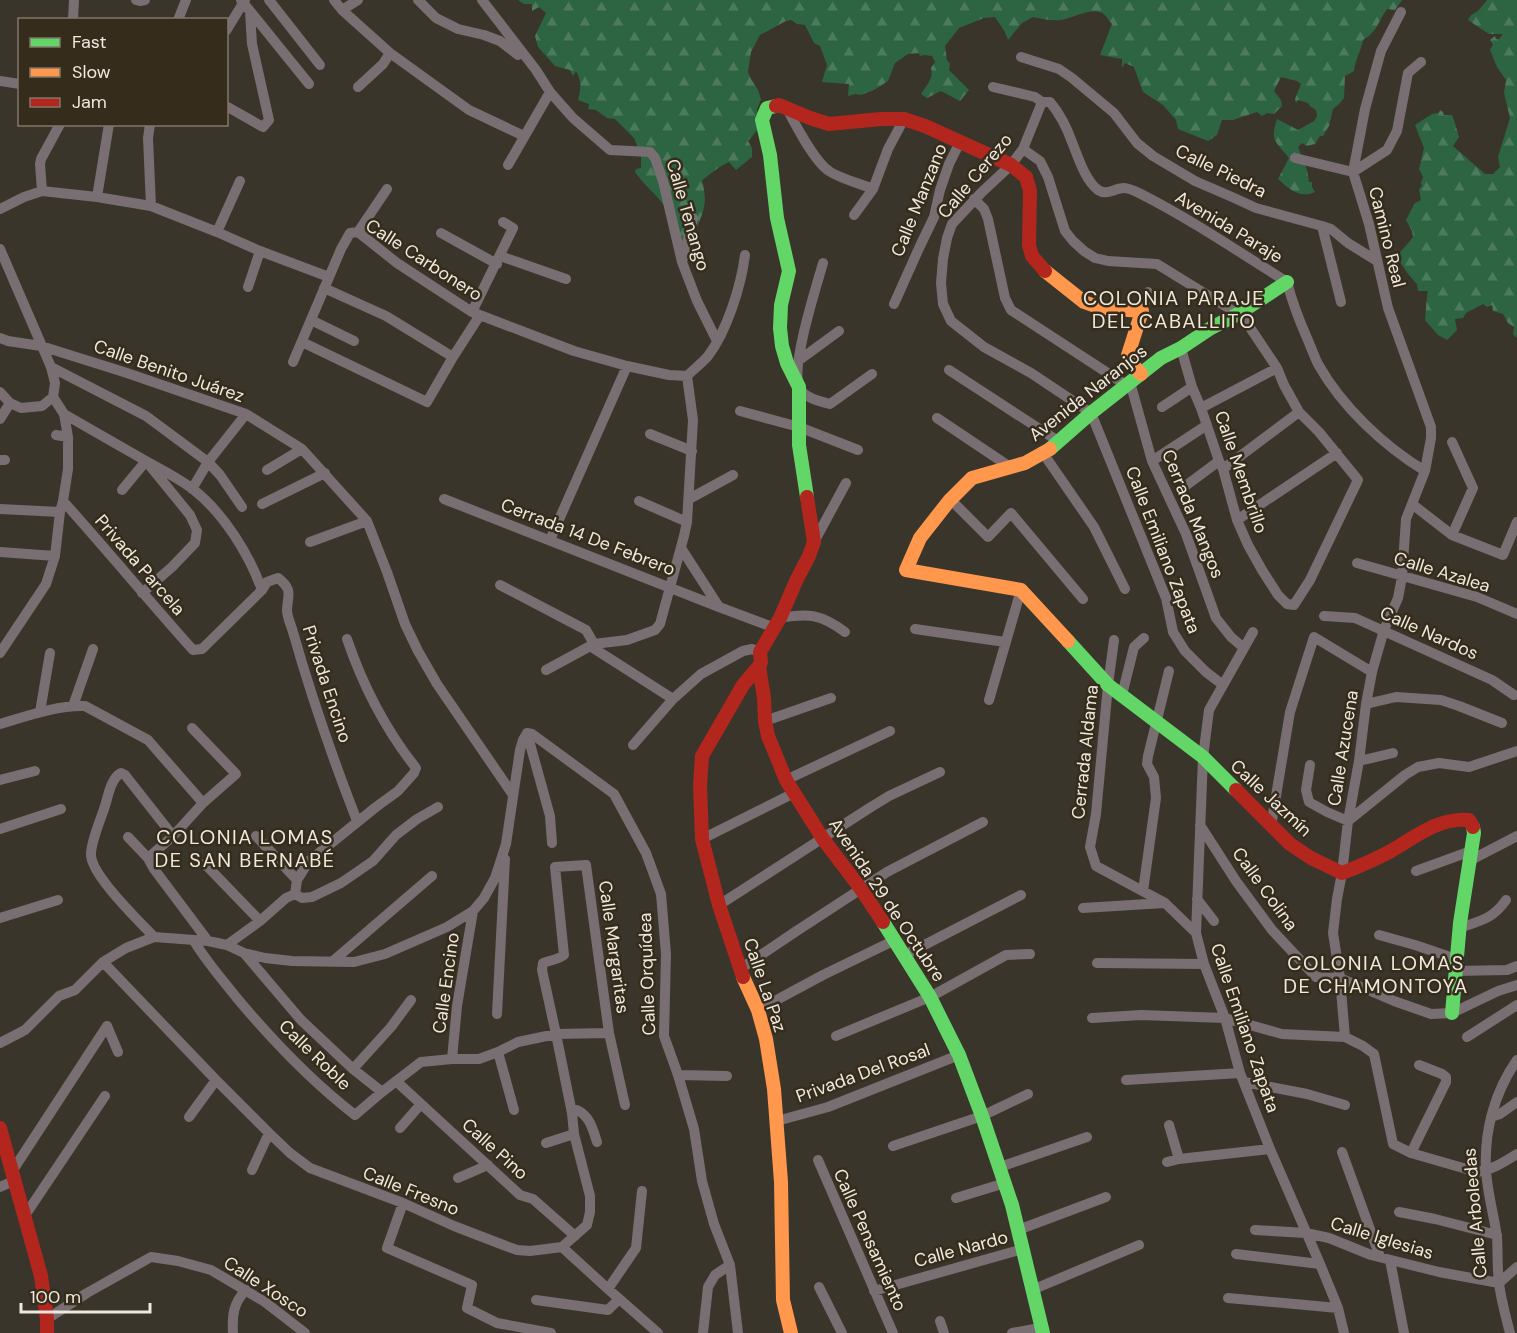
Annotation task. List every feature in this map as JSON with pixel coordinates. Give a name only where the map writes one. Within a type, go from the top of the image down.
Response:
[{"type":"street","points":[[74,0],[74,18]]},
{"type":"street","points":[[136,0],[145,0]]},
{"type":"street","points":[[179,18],[186,0]]},
{"type":"street","points":[[269,0],[320,65]]},
{"type":"street","points":[[334,0],[390,53],[469,110],[524,136]]},
{"type":"street","points":[[342,10],[358,0]]},
{"type":"street","points":[[418,0],[436,18],[458,29],[484,34],[500,41],[536,70]]},
{"type":"street","name":"Calle Tenango","points":[[482,0],[536,70],[550,92],[573,118],[610,150],[651,152],[663,181],[682,262],[697,301],[717,341]]},
{"type":"street","points":[[228,29],[245,4]]},
{"type":"street","points":[[245,4],[309,84]]},
{"type":"street","points":[[228,107],[263,127],[269,120],[245,4]]},
{"type":"street","name":"Camino Real","points":[[1401,12],[1381,51],[1365,109],[1353,172],[1369,224],[1389,308],[1431,428],[1425,471]]},
{"type":"street","points":[[358,87],[383,64],[390,53]]},
{"type":"street","name":"Calle Piedra","points":[[1021,57],[1059,69],[1072,78],[1114,113],[1137,143],[1153,156],[1195,181],[1256,208],[1322,226],[1377,261]]},
{"type":"street","points":[[1295,158],[1353,172],[1387,150],[1397,131],[1408,73],[1420,63]]},
{"type":"street","points":[[0,81],[18,84]]},
{"type":"street","points":[[993,87],[1035,97],[1042,102]]},
{"type":"street","points":[[508,165],[550,92]]},
{"type":"street","name":"Calle Cerezo","points":[[1042,102],[1023,149],[1011,165],[951,224],[943,259],[941,283],[943,304],[951,321],[984,347],[1060,390],[1091,413]]},
{"type":"street","name":"Avenida Paraje","points":[[1042,102],[1050,102],[1058,111],[1079,162],[1099,190],[1104,193],[1125,188],[1140,194],[1176,213],[1287,282],[1293,304],[1317,363],[1334,388],[1393,450],[1425,471]]},
{"type":"street","points":[[873,374],[830,404],[818,401],[802,391],[787,363],[780,328],[781,304],[789,271],[777,218],[770,154],[762,120],[767,108],[779,105],[829,124],[904,119],[960,141],[1011,165],[1026,177],[1030,192],[1029,245],[1032,256],[1038,263],[1050,276],[1084,302],[1101,308],[1142,311]]},
{"type":"street","points":[[785,107],[814,153],[830,172],[873,189]]},
{"type":"street","points":[[854,215],[873,189],[888,149],[904,119]]},
{"type":"street","points":[[42,191],[41,159],[59,126]]},
{"type":"street","points":[[97,197],[109,126]]},
{"type":"street","points":[[150,126],[148,138],[151,206]]},
{"type":"street","name":"Calle Manzano","points":[[894,304],[934,217],[940,190],[960,141]]},
{"type":"street","points":[[1023,149],[1040,161],[1048,177],[1065,231],[1073,241],[1095,258],[1157,264],[1238,314],[1249,326],[1277,368],[1299,412],[1337,453],[1237,520]]},
{"type":"street","points":[[217,232],[240,181]]},
{"type":"street","points":[[358,232],[387,189]]},
{"type":"street","points":[[0,209],[42,191],[151,206],[260,252],[329,276]]},
{"type":"street","points":[[975,199],[984,209],[988,219],[1002,288],[1011,310],[1132,380],[1133,365],[1128,355],[1148,292]]},
{"type":"street","points":[[682,262],[693,218]]},
{"type":"street","points":[[302,342],[427,402],[476,314],[513,228],[503,222]]},
{"type":"street","points":[[1322,226],[1341,302]]},
{"type":"street","name":"Calle Carbonero","points":[[293,362],[341,249],[350,233],[358,232],[397,264],[476,314],[574,351],[627,366],[669,375],[687,376]]},
{"type":"street","points":[[441,233],[499,260],[566,279]]},
{"type":"street","points":[[0,249],[51,367],[55,383],[53,397],[64,414],[68,437],[68,469],[55,556],[46,584],[0,653]]},
{"type":"street","points":[[248,287],[260,252]]},
{"type":"street","points":[[546,670],[592,645],[627,640],[655,630],[660,624],[687,522],[693,420],[687,376],[707,357],[729,317],[743,270],[745,255]]},
{"type":"street","points":[[814,542],[799,445],[802,391],[798,361],[823,263]]},
{"type":"street","name":"Avenida Naranjos","points":[[1021,590],[906,570],[920,538],[950,499],[972,478],[1025,463],[1049,450],[1091,413],[1161,358],[1238,314],[1287,282]]},
{"type":"street","points":[[324,288],[386,316],[453,357]]},
{"type":"street","points":[[311,320],[354,341]]},
{"type":"street","points":[[798,361],[839,331]]},
{"type":"street","name":"Calle Benito Juárez","points":[[0,338],[41,346],[246,414],[302,449],[367,521],[405,624],[418,651],[437,684],[513,795]]},
{"type":"street","name":"Calle Membrillo","points":[[1181,348],[1192,387],[1221,465],[1237,520],[1262,570],[1278,595],[1287,604],[1294,604],[1310,580],[1358,480],[1337,453]]},
{"type":"street","points":[[550,540],[627,366]]},
{"type":"street","points":[[51,367],[146,416],[207,462],[220,475],[242,507]]},
{"type":"street","points":[[1201,408],[1277,368]]},
{"type":"street","points":[[949,370],[1058,441]]},
{"type":"street","name":"Cerrada Mangos","points":[[1132,380],[1152,461],[1186,534],[1216,618],[1231,637],[1244,648]]},
{"type":"street","points":[[1162,407],[1192,387]]},
{"type":"street","points":[[0,392],[10,403],[21,408],[42,406],[53,397]]},
{"type":"street","points":[[0,419],[10,403]]},
{"type":"street","points":[[740,411],[799,427],[858,450]]},
{"type":"street","points":[[1185,487],[1299,412]]},
{"type":"street","name":"Calle Emiliano Zapata","points":[[1091,413],[1166,598],[1173,632],[1185,651],[1222,685]]},
{"type":"street","points":[[64,414],[192,489],[209,503],[228,527],[250,562],[262,590]]},
{"type":"street","points":[[192,489],[207,462],[246,414]]},
{"type":"street","points":[[937,418],[1010,467]]},
{"type":"street","points":[[1152,461],[1207,425]]},
{"type":"street","points":[[650,434],[692,451]]},
{"type":"street","points":[[56,435],[68,437]]},
{"type":"street","points":[[1452,442],[1473,488],[1452,535]]},
{"type":"street","points":[[267,470],[302,449]]},
{"type":"street","points":[[1043,453],[1094,527],[1125,589]]},
{"type":"street","points":[[122,490],[146,461]]},
{"type":"street","points":[[142,594],[195,543],[197,530],[190,515],[146,461]]},
{"type":"street","name":"Calle Azucena","points":[[1345,1037],[1333,933],[1348,821],[1372,672],[1384,630],[1398,598],[1402,577],[1406,519],[1425,471]]},
{"type":"street","points":[[262,504],[325,473]]},
{"type":"street","points":[[689,499],[733,475]]},
{"type":"street","points":[[777,623],[814,542],[846,483]]},
{"type":"street","name":"Cerrada 14 De Febrero","points":[[444,499],[719,607],[777,623]]},
{"type":"street","points":[[950,499],[988,537],[1011,513],[1083,599]]},
{"type":"street","name":"Privada Parcela","points":[[63,501],[193,650],[202,649],[262,590]]},
{"type":"street","points":[[639,501],[687,522]]},
{"type":"street","points":[[1412,504],[1452,535],[1503,555],[1517,522]]},
{"type":"street","points":[[0,509],[60,512]]},
{"type":"street","points":[[310,542],[367,521]]},
{"type":"street","points":[[681,548],[719,607]]},
{"type":"street","points":[[0,552],[55,556]]},
{"type":"street","name":"Calle Azalea","points":[[1357,564],[1477,597],[1517,614]]},
{"type":"street","name":"Privada Encino","points":[[262,590],[267,582],[278,578],[285,584],[290,595],[287,612],[295,639],[333,759],[357,821]]},
{"type":"street","points":[[500,585],[585,630],[592,645],[673,699]]},
{"type":"street","points":[[989,700],[1021,590]]},
{"type":"street","name":"Calle Jazmín","points":[[1021,590],[1108,685],[1203,757],[1290,844],[1311,858],[1342,873]]},
{"type":"street","points":[[777,623],[803,614],[824,619],[845,632]]},
{"type":"street","name":"Calle Nardos","points":[[1324,616],[1355,618],[1384,630],[1492,680],[1514,695]]},
{"type":"street","name":"Avenida 29 de Octubre","points":[[777,623],[760,652],[759,666],[768,736],[786,780],[823,838],[895,940],[930,997],[959,1054],[1005,1183],[1041,1330]]},
{"type":"street","points":[[915,629],[1005,642]]},
{"type":"street","name":"Calle Emiliano Zapata","points":[[1253,632],[1209,710],[1203,757],[1196,933],[1204,964],[1225,1018],[1242,1078],[1338,1308],[1344,1333]]},
{"type":"street","points":[[1271,826],[1290,712],[1314,637],[1372,672]]},
{"type":"street","points":[[1122,695],[1134,647],[1144,638]]},
{"type":"street","points":[[295,894],[297,880],[309,861],[398,791],[416,768],[383,722],[366,690],[346,639]]},
{"type":"street","name":"Cerrada Aldama","points":[[1114,640],[1096,814],[1090,847],[1096,866],[1143,891]]},
{"type":"street","points":[[73,706],[93,649]]},
{"type":"street","points":[[633,745],[673,699],[701,675],[743,651],[752,649],[760,652]]},
{"type":"street","points":[[40,712],[50,653]]},
{"type":"street","name":"Calle La Paz","points":[[759,666],[743,685],[702,756],[700,785],[702,839],[719,905],[740,969],[758,1010],[766,1039],[774,1089],[781,1182],[783,1299],[791,1333]]},
{"type":"street","points":[[1169,671],[1147,764],[1154,777],[1156,798],[1143,891],[1165,903],[1196,933]]},
{"type":"street","points":[[1366,704],[1396,697],[1441,700],[1502,723]]},
{"type":"street","points":[[765,721],[831,698]]},
{"type":"street","points":[[0,724],[40,712],[85,706],[148,740],[203,803]]},
{"type":"street","points":[[148,858],[173,836],[203,803],[236,774],[192,728]]},
{"type":"street","points":[[786,780],[890,731]]},
{"type":"street","points":[[497,1014],[506,844],[520,750],[527,733]]},
{"type":"street","points":[[527,733],[550,816],[552,843]]},
{"type":"street","name":"Calle Orquídea","points":[[527,733],[532,734],[614,794],[646,853],[661,894],[666,954],[664,1036],[694,1129],[702,1181],[714,1224],[730,1265],[738,1333]]},
{"type":"street","points":[[1310,765],[1306,790],[1309,802],[1348,821],[1418,767],[1439,763],[1469,766],[1517,752]]},
{"type":"street","points":[[1359,761],[1393,753]]},
{"type":"street","points":[[0,780],[35,771]]},
{"type":"street","points":[[719,905],[889,796],[940,772]]},
{"type":"street","points":[[154,937],[99,877],[93,865],[91,854],[116,775],[121,773],[125,775],[173,836]]},
{"type":"street","points":[[702,839],[794,793]]},
{"type":"street","points":[[295,894],[302,898],[312,897],[341,883],[373,861],[396,835],[438,807]]},
{"type":"street","points":[[0,829],[61,808]]},
{"type":"street","points":[[1342,873],[1391,851],[1435,826],[1462,818],[1469,820],[1473,825],[1474,833],[1459,928],[1452,1013],[1498,991],[1517,985]]},
{"type":"street","points":[[740,969],[887,872],[983,822]]},
{"type":"street","name":"Calle Colina","points":[[1200,825],[1236,881],[1272,930],[1316,977],[1340,978],[1431,1014],[1452,1013]]},
{"type":"street","points":[[256,836],[297,880]]},
{"type":"street","points":[[1416,871],[1470,856],[1517,836]]},
{"type":"street","points":[[128,837],[148,858],[208,941]]},
{"type":"street","points":[[0,1043],[25,1030],[59,996],[75,990],[103,962],[126,948],[154,937],[208,941],[265,958],[292,961],[354,962],[385,954],[447,927],[473,911],[484,898],[495,878],[506,844]]},
{"type":"street","points":[[205,864],[260,921]]},
{"type":"street","name":"Calle Margaritas","points":[[556,1034],[542,970],[543,963],[551,959],[559,959],[564,955],[555,867],[586,865],[609,1033],[625,1105]]},
{"type":"street","points":[[333,962],[432,876]]},
{"type":"street","points":[[227,945],[286,898],[295,894]]},
{"type":"street","points":[[904,955],[1021,895]]},
{"type":"street","points":[[1197,899],[1214,921]]},
{"type":"street","points":[[0,918],[58,900]]},
{"type":"street","points":[[1459,928],[1495,914],[1506,900]]},
{"type":"street","points":[[1083,908],[1165,903]]},
{"type":"street","name":"Calle Encino","points":[[452,1059],[457,1006],[473,911]]},
{"type":"street","points":[[1379,935],[1415,945],[1455,965],[1507,970],[1517,966]]},
{"type":"street","points":[[758,1010],[895,940]]},
{"type":"street","name":"Calle Roble","points":[[194,941],[204,957],[254,1018],[328,1094],[355,1115],[421,1062],[479,1059],[518,1042],[556,1034],[609,1033]]},
{"type":"street","points":[[244,953],[301,1020],[353,1069],[382,1092]]},
{"type":"street","points":[[836,1036],[930,997],[1006,955],[1030,954]]},
{"type":"street","name":"Calle Fresno","points":[[103,962],[269,1133],[310,1168],[517,1250],[562,1247]]},
{"type":"street","points":[[1097,963],[1204,964]]},
{"type":"street","points":[[353,1069],[391,1027],[411,999]]},
{"type":"street","points":[[1467,1037],[1517,1005]]},
{"type":"street","points":[[1092,1018],[1141,1015],[1225,1018],[1282,1034],[1345,1037],[1374,1054],[1393,1144],[1411,1153],[1477,1172],[1502,1164],[1517,1154]]},
{"type":"street","points":[[0,1187],[14,1175],[107,1026],[118,1052]]},
{"type":"street","points":[[556,1034],[574,1134],[590,1196],[587,1225],[562,1247],[658,1333]]},
{"type":"street","points":[[498,1052],[514,1110]]},
{"type":"street","name":"Privada Del Rosal","points":[[777,1121],[828,1107],[959,1054]]},
{"type":"street","name":"Calle Arboledas","points":[[1510,1333],[1499,1283],[1497,1235],[1486,1171],[1487,1137],[1491,1117],[1503,1083],[1517,1060]]},
{"type":"street","points":[[1411,1153],[1446,1082],[1444,1075],[1419,1065]]},
{"type":"street","points":[[678,1075],[727,1076]]},
{"type":"street","points":[[1126,1080],[1242,1078],[1345,1105]]},
{"type":"street","points":[[189,1117],[216,1080]]},
{"type":"street","name":"Calle Pino","points":[[396,1081],[520,1194],[533,1199],[575,1236]]},
{"type":"street","points":[[893,1146],[982,1116],[1028,1094]]},
{"type":"street","points":[[24,1216],[105,1096]]},
{"type":"street","points":[[1491,1117],[1500,1114],[1517,1102]]},
{"type":"street","points":[[400,1128],[421,1104]]},
{"type":"street","points":[[572,1113],[577,1110],[582,1112],[588,1119],[597,1142]]},
{"type":"street","points":[[1169,1125],[1179,1160]]},
{"type":"street","points":[[0,1128],[41,1276],[47,1326],[58,1333]]},
{"type":"street","points":[[252,1170],[269,1133]]},
{"type":"street","points":[[546,1143],[574,1134]]},
{"type":"street","points":[[1000,1167],[1087,1137]]},
{"type":"street","points":[[1167,1162],[1270,1149]]},
{"type":"street","points":[[1342,1152],[1385,1258],[1404,1333]]},
{"type":"street","name":"Calle Pensamiento","points":[[818,1160],[893,1333]]},
{"type":"street","points":[[458,1178],[488,1165]]},
{"type":"street","points":[[956,1198],[1005,1183]]},
{"type":"street","points":[[608,1289],[636,1248],[642,1191]]},
{"type":"street","points":[[1018,1230],[1106,1197]]},
{"type":"street","points":[[403,1203],[387,1248],[472,1285],[467,1308],[498,1323],[551,1333]]},
{"type":"street","points":[[1400,1212],[1497,1235]]},
{"type":"street","name":"Calle Iglesias","points":[[1255,1230],[1306,1233],[1329,1238],[1350,1248],[1439,1272],[1499,1283]]},
{"type":"street","points":[[1032,1290],[1139,1245]]},
{"type":"street","name":"Calle Nardo","points":[[874,1290],[1023,1249]]},
{"type":"street","points":[[1236,1254],[1320,1264]]},
{"type":"street","name":"Calle Xosco","points":[[47,1326],[87,1293],[151,1257],[178,1261],[211,1270],[265,1302],[305,1333]]},
{"type":"street","points":[[703,1333],[708,1287],[715,1275],[730,1265]]},
{"type":"street","points":[[1499,1283],[1517,1267]]},
{"type":"street","points":[[819,1287],[842,1333]]},
{"type":"street","points":[[232,1333],[234,1309],[246,1290]]},
{"type":"street","points":[[1228,1298],[1338,1308]]},
{"type":"street","points":[[536,1300],[608,1310],[619,1299]]},
{"type":"street","points":[[940,1322],[944,1333]]},
{"type":"street","points":[[1011,1333],[1041,1330]]},
{"type":"green space","points":[[518,0],[1402,0],[1395,10],[1387,9],[1375,30],[1363,40],[1354,71],[1345,76],[1344,98],[1333,109],[1329,126],[1323,136],[1320,136],[1315,144],[1307,146],[1302,143],[1298,147],[1309,182],[1312,182],[1315,192],[1310,194],[1300,194],[1278,179],[1289,158],[1274,137],[1277,119],[1298,130],[1314,121],[1317,116],[1316,110],[1308,103],[1298,100],[1296,103],[1295,99],[1301,84],[1281,77],[1274,91],[1281,100],[1282,106],[1274,114],[1267,113],[1262,116],[1257,112],[1233,120],[1222,120],[1217,135],[1208,141],[1178,129],[1176,120],[1163,105],[1143,92],[1134,67],[1125,63],[1122,68],[1122,59],[1100,55],[1112,24],[1106,16],[1096,11],[1058,20],[1033,17],[1022,23],[1008,40],[995,17],[984,18],[959,28],[945,46],[947,60],[950,64],[949,70],[969,90],[960,101],[941,91],[927,98],[921,94],[930,79],[931,68],[935,62],[932,56],[920,56],[919,53],[908,54],[895,63],[888,81],[874,90],[861,95],[848,96],[849,84],[822,82],[827,65],[820,46],[814,43],[805,25],[791,20],[786,21],[760,35],[751,52],[748,72],[761,99],[757,109],[759,128],[748,141],[752,148],[752,157],[736,170],[729,162],[702,180],[705,195],[704,207],[695,232],[700,242],[686,252],[666,208],[635,172],[636,169],[641,168],[641,156],[634,138],[615,119],[607,118],[596,110],[588,109],[589,104],[578,100],[580,85],[576,71],[573,76],[570,70],[555,66],[538,47],[535,36],[546,13],[539,7],[532,11],[532,4],[524,4]]},
{"type":"green space","points":[[1487,0],[1517,0],[1517,335],[1516,338],[1513,334],[1514,327],[1508,323],[1503,314],[1493,311],[1492,305],[1487,307],[1483,304],[1466,313],[1463,318],[1455,319],[1457,330],[1447,340],[1438,335],[1425,320],[1428,291],[1418,291],[1417,284],[1397,257],[1413,237],[1406,220],[1415,203],[1421,200],[1419,189],[1422,186],[1423,177],[1419,169],[1424,148],[1415,125],[1440,110],[1444,115],[1452,115],[1459,137],[1453,146],[1485,174],[1493,174],[1500,167],[1498,157],[1510,118],[1504,93],[1506,80],[1497,67],[1490,50],[1493,45],[1490,40],[1495,36],[1499,39],[1503,34],[1489,34],[1468,20]]},
{"type":"traffic: fast","points":[[776,106],[767,108],[762,120],[770,155],[777,218],[789,271],[781,305],[780,328],[787,363],[799,387],[799,445],[807,497]]},
{"type":"traffic: fast","points":[[1050,449],[1091,413],[1161,358],[1238,314],[1287,282]]},
{"type":"traffic: fast","points":[[1068,641],[1108,685],[1203,757],[1236,790]]},
{"type":"traffic: fast","points":[[1452,1013],[1460,923],[1473,827]]},
{"type":"traffic: fast","points":[[883,922],[930,997],[959,1055],[1012,1205],[1043,1333]]},
{"type":"traffic: slow","points":[[1045,271],[1084,302],[1101,308],[1142,311],[1128,355],[1141,374]]},
{"type":"traffic: slow","points":[[1050,449],[1025,463],[972,478],[949,501],[920,538],[906,570],[1021,590],[1068,641]]},
{"type":"traffic: slow","points":[[743,977],[758,1010],[766,1039],[774,1089],[781,1182],[783,1300],[791,1333]]},
{"type":"traffic: jam","points":[[776,106],[779,105],[829,124],[904,119],[925,126],[1011,165],[1026,177],[1030,191],[1029,245],[1032,256],[1045,271]]},
{"type":"traffic: jam","points":[[807,497],[814,542],[780,618],[760,652],[759,666],[765,721],[768,736],[786,780],[823,839],[883,922]]},
{"type":"traffic: jam","points":[[743,977],[719,905],[702,839],[700,785],[702,756],[743,685],[759,666]]},
{"type":"traffic: jam","points":[[1236,790],[1290,844],[1311,858],[1342,873],[1383,855],[1437,825],[1469,820],[1473,827]]},
{"type":"traffic: jam","points":[[0,1128],[41,1276],[47,1333]]},
{"type":"district","name":"COLONIA PARAJE DEL CABALLITO","points":[[1174,310]]},
{"type":"district","name":"COLONIA LOMAS DE SAN BERNABÉ","points":[[245,848]]},
{"type":"district","name":"COLONIA LOMAS DE CHAMONTOYA","points":[[1376,974]]}]
